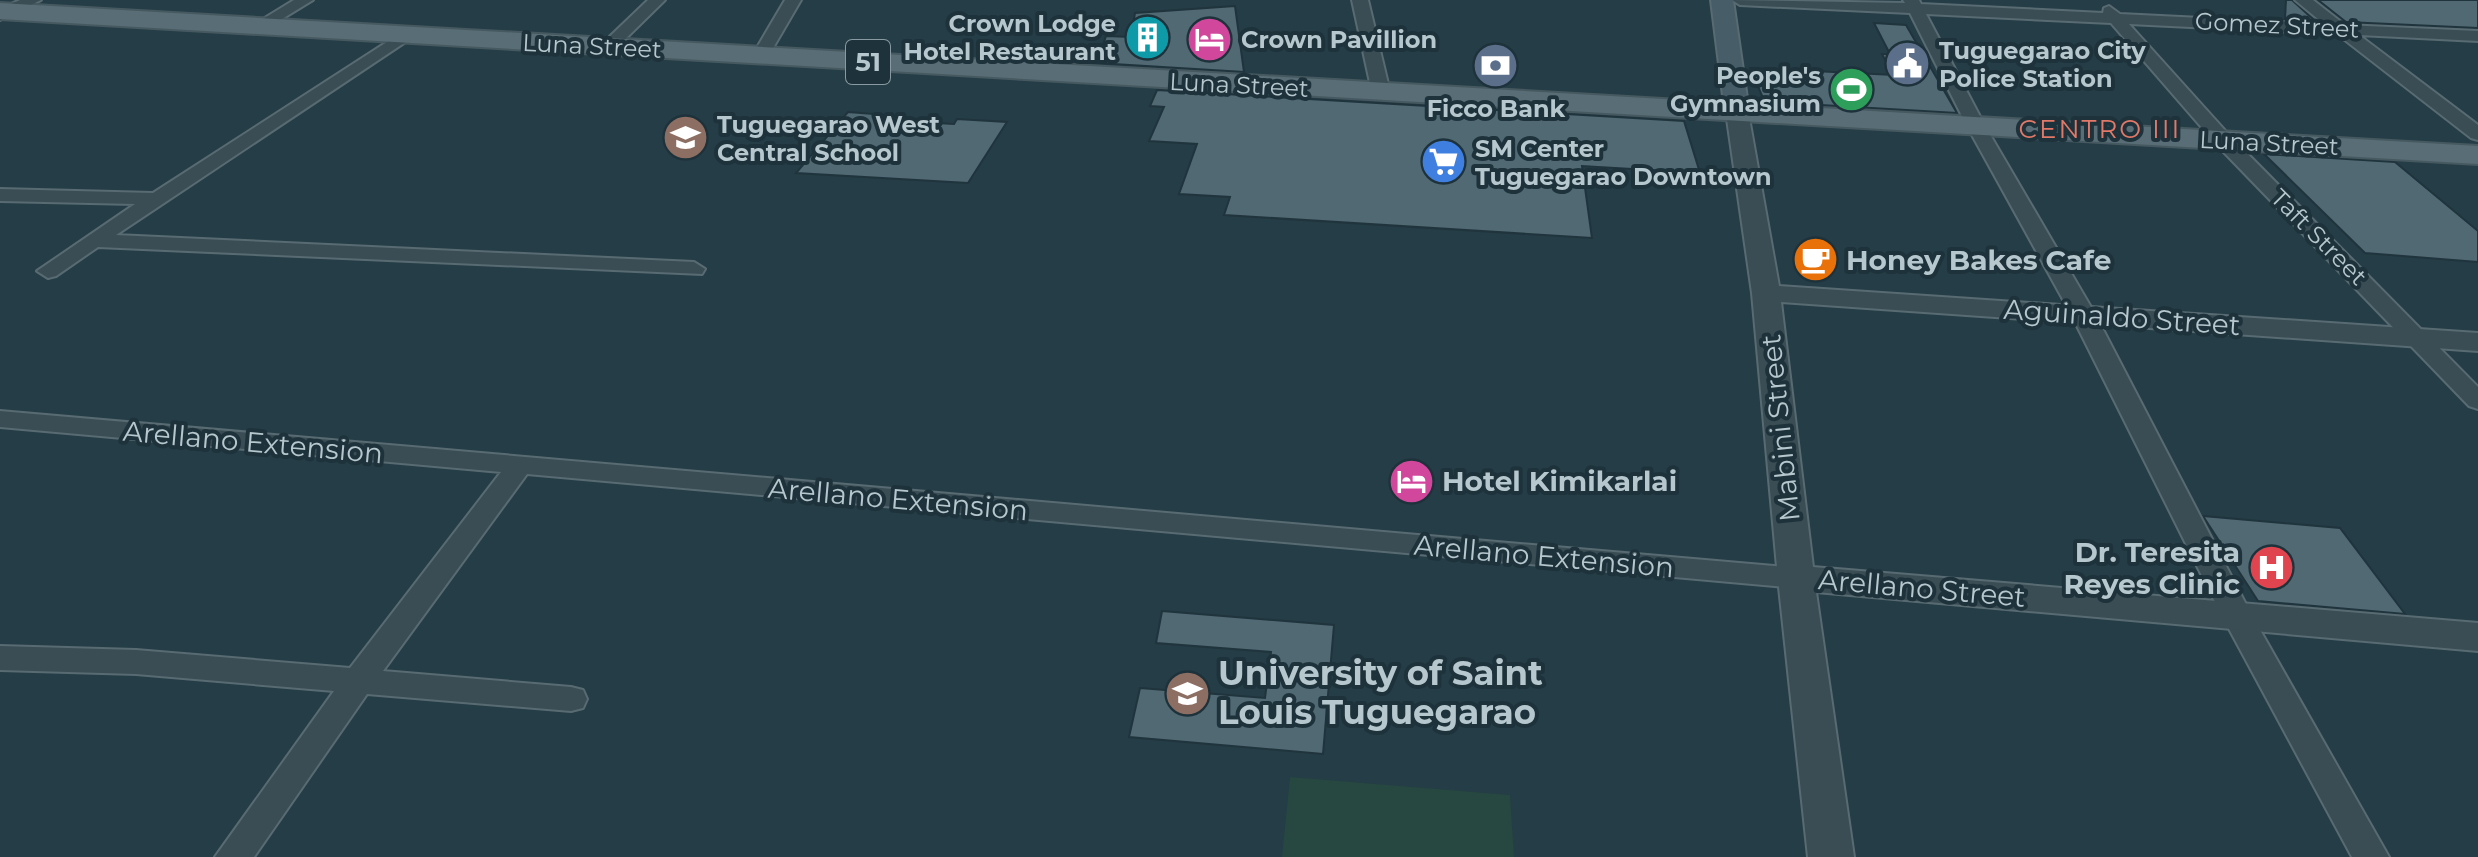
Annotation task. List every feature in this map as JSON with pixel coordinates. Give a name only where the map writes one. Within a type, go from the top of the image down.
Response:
[{"type":"main road","name":"Mabini Street","points":[[1722,0],[1737,112]]},
{"type":"main road","name":"Luna Street","points":[[2,12],[2478,155]]},
{"type":"street","points":[[2,12],[33,0]]},
{"type":"street","points":[[258,27],[305,0]]},
{"type":"street","points":[[608,47],[657,0]]},
{"type":"street","points":[[760,56],[793,0]]},
{"type":"street","points":[[1360,0],[1381,92]]},
{"type":"street","name":"Gomez Street","points":[[1740,0],[1913,4],[2115,18],[2478,36]]},
{"type":"street","name":"Taft Street","points":[[2098,0],[2223,140],[2478,401]]},
{"type":"street","points":[[2303,0],[2478,134]]},
{"type":"street","points":[[1913,4],[1976,126],[2083,314],[2236,614],[2371,857]]},
{"type":"street","points":[[48,271],[404,36]]},
{"type":"street","name":"Mabini Street","points":[[1737,112],[1766,293],[1796,578],[1831,857]]},
{"type":"street","points":[[0,195],[159,199]]},
{"type":"street","points":[[97,241],[694,269]]},
{"type":"street","name":"Aguinaldo Street","points":[[1766,293],[2478,342]]},
{"type":"street","name":"Arellano Extension","points":[[0,419],[1796,578]]},
{"type":"street","points":[[233,857],[358,682],[520,465]]},
{"type":"street","name":"Arellano Street","points":[[1796,578],[2478,637]]},
{"type":"street","points":[[0,658],[114,661],[571,699]]},
{"type":"green space","points":[[1290,777],[1510,795],[1514,857],[1282,857]]},
{"type":"building","points":[[2286,0],[2292,0],[2315,21],[2285,19]]},
{"type":"building","points":[[2318,0],[2478,0],[2478,28],[2346,22]]},
{"type":"building","points":[[1235,6],[1244,72],[1097,63],[1106,36],[1131,37],[1135,13]]},
{"type":"building","name":"People's Gymnasium","points":[[1874,23],[1906,25],[1957,113],[1770,102],[1763,98],[1750,68],[1893,75],[1882,54],[1890,54]]},
{"type":"building","name":"SM Center Tuguegarao Downtown","points":[[1157,90],[1684,121],[1700,173],[1582,166],[1592,238],[1224,215],[1230,197],[1179,194],[1197,144],[1149,141],[1164,107],[1150,106]]},
{"type":"building","points":[[848,112],[887,115],[883,120],[954,124],[957,119],[1007,122],[968,183],[796,173]]},
{"type":"building","points":[[2264,154],[2395,162],[2478,231],[2478,262],[2365,253]]},
{"type":"building","name":"Dr. Teresita Reyes Clinic","points":[[2203,516],[2340,528],[2405,614],[2258,601]]},
{"type":"building","points":[[1162,611],[1334,625],[1323,754],[1129,737],[1140,688],[1265,698],[1271,652],[1156,643]]},
{"type":"place","name":"Crown Lodge Hotel Restaurant","points":[[1147,37]]},
{"type":"place","name":"Crown Pavillion","points":[[1210,39]]},
{"type":"place","name":"Tuguegarao City Police Station","points":[[1908,64]]},
{"type":"place","name":"Ficco Bank","points":[[1496,66]]},
{"type":"place","name":"People's Gymnasium","points":[[1852,89]]},
{"type":"place","name":"Tuguegarao West Central School","points":[[686,138]]},
{"type":"place","name":"SM Center Tuguegarao Downtown","points":[[1444,162]]},
{"type":"place","name":"Honey Bakes Cafe","points":[[1815,260]]},
{"type":"place","name":"Hotel Kimikarlai","points":[[1411,481]]},
{"type":"place","name":"Dr. Teresita Reyes Clinic","points":[[2271,568]]},
{"type":"place","name":"University of Saint Louis Tuguegarao","points":[[1187,693]]},
{"type":"district","name":"CENTRO III","points":[[2100,129]]}]
